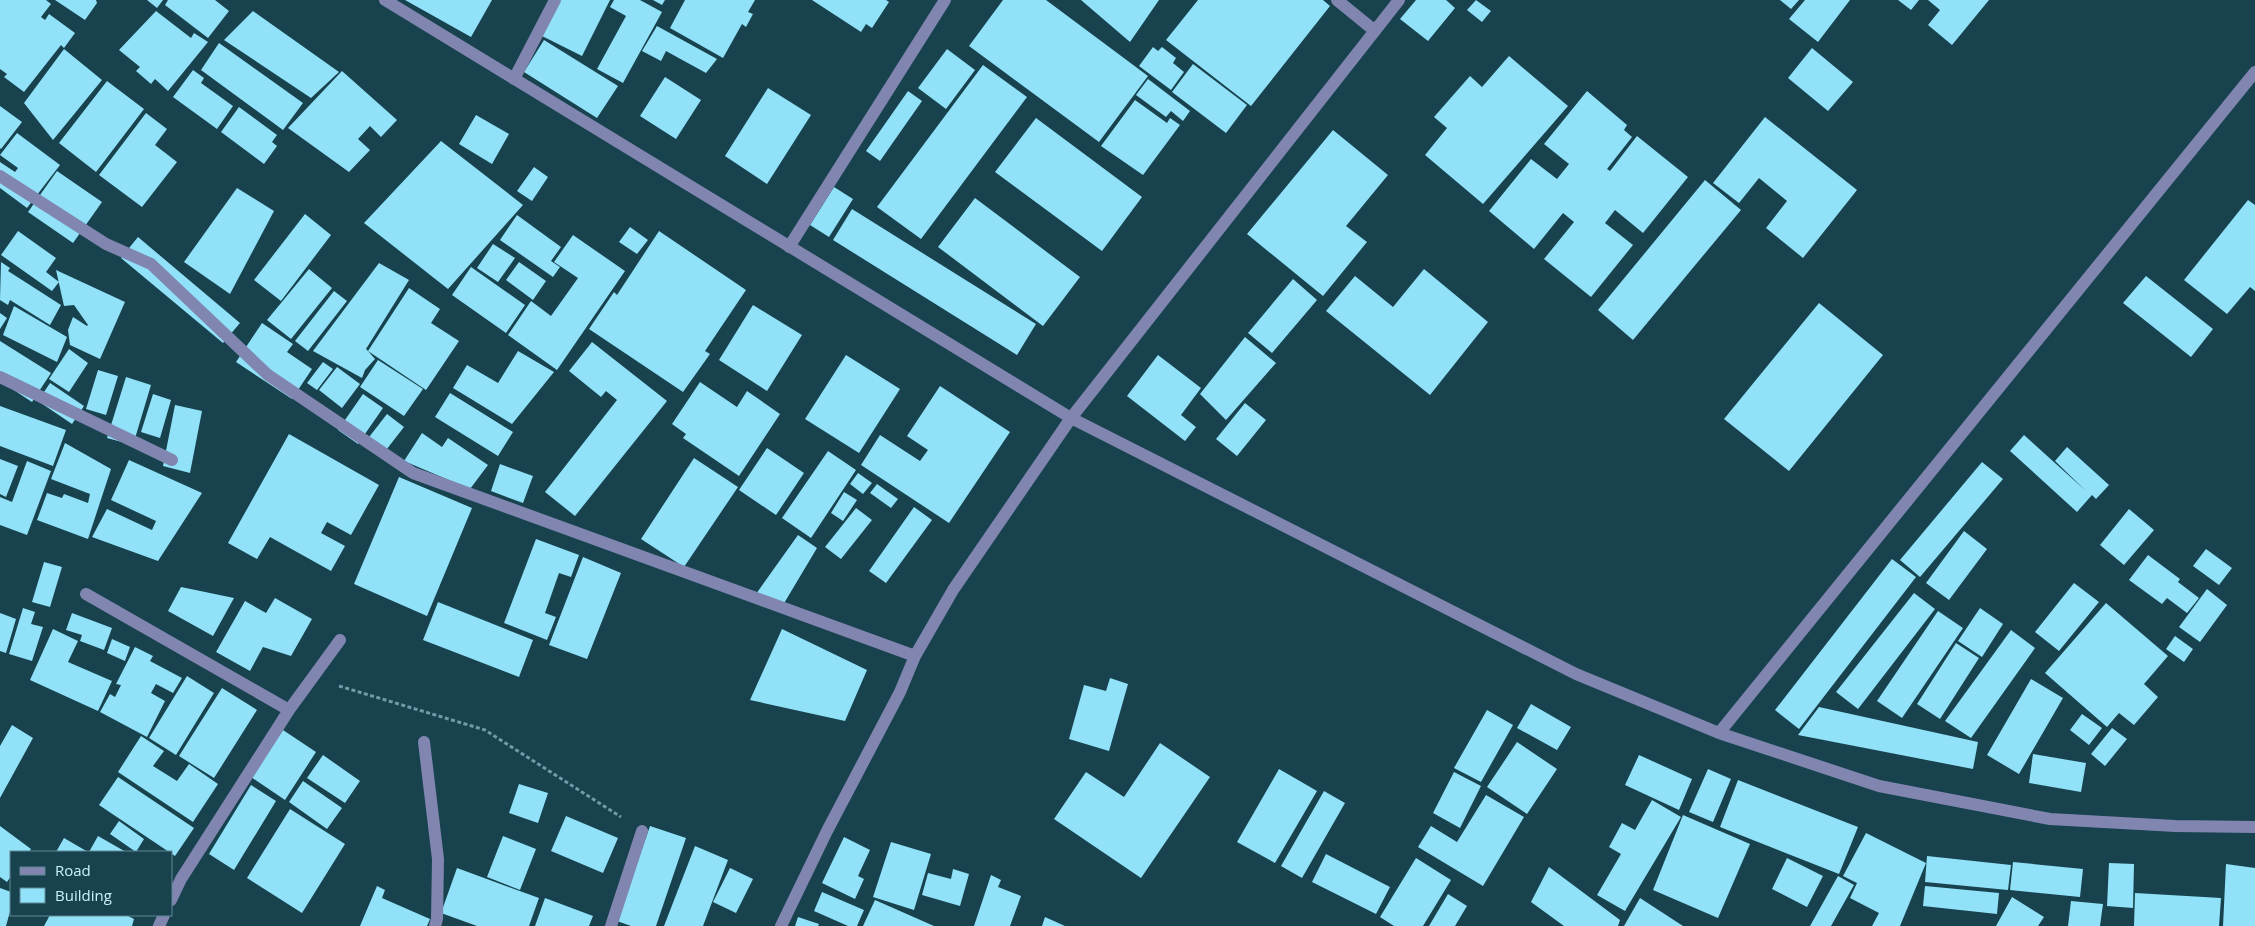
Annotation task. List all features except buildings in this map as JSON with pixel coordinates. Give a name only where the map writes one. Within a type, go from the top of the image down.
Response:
[{"type":"street","points":[[385,0],[1071,418],[1576,674],[1719,733],[1879,786],[2050,819],[2175,826],[2255,827]]},
{"type":"street","points":[[514,79],[555,0]]},
{"type":"street","points":[[790,247],[945,0]]},
{"type":"street","points":[[1337,0],[1375,31]]},
{"type":"street","points":[[781,926],[826,831],[900,692],[915,656],[953,590],[1071,418],[1399,0]]},
{"type":"street","points":[[1719,733],[2255,72]]},
{"type":"street","points":[[0,176],[106,244],[151,264],[268,375],[412,474],[915,656]]},
{"type":"street","points":[[0,377],[172,460]]},
{"type":"street","points":[[86,594],[288,710]]},
{"type":"street","points":[[172,898],[182,879],[288,710],[340,640]]},
{"type":"street","points":[[424,742],[438,860],[437,919],[434,926]]},
{"type":"street","points":[[611,926],[642,831]]},
{"type":"path","points":[[312,678],[403,707],[485,730],[642,831]]}]
